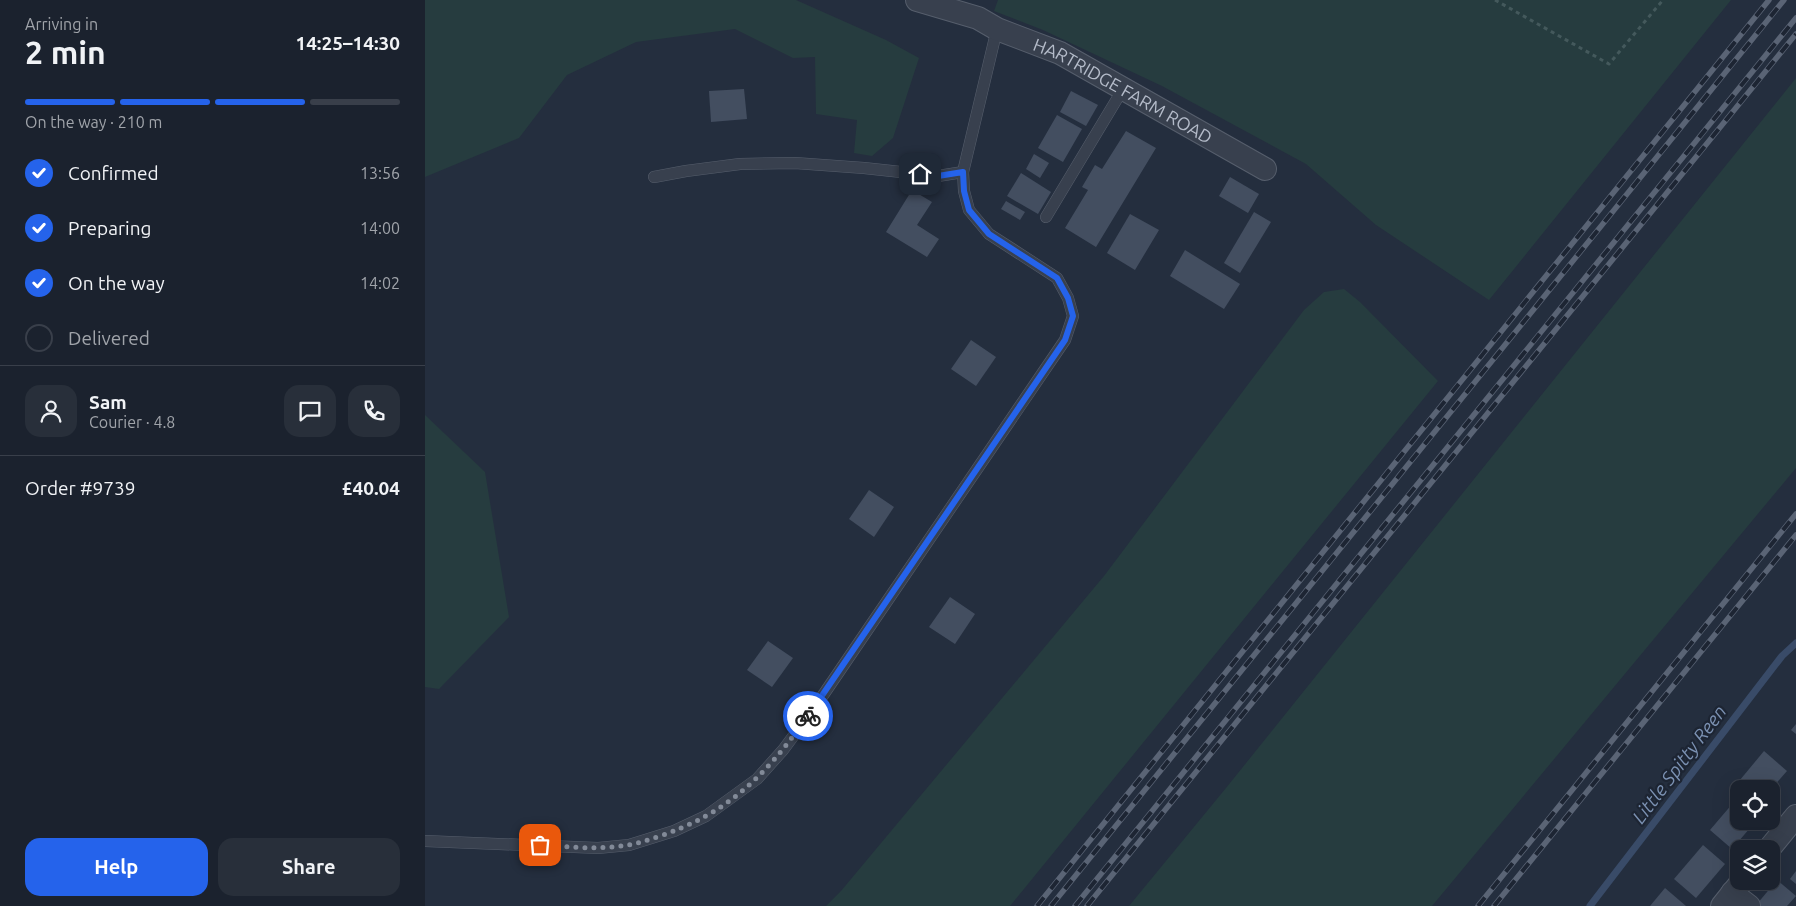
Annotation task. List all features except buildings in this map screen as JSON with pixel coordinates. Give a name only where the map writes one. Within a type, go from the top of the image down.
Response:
[{"type":"street","name":"HARTRIDGE FARM ROAD","points":[[917,0],[986,16],[1061,53],[1265,169]]},
{"type":"street","points":[[1776,840],[1796,816]]},
{"type":"lane","points":[[425,841],[598,848],[629,845],[674,831],[707,816],[757,780],[783,750],[1065,340],[1073,316],[1068,298],[1057,278],[989,234],[969,210],[964,191],[963,172],[986,16]]},
{"type":"lane","points":[[1046,217],[1123,89]]},
{"type":"lane","points":[[654,177],[740,164],[795,163],[938,176],[963,172]]},
{"type":"path","points":[[1495,0],[1609,64],[1663,0]]},
{"type":"green space","points":[[425,0],[796,0],[886,40],[919,58],[893,138],[872,156],[854,153],[857,120],[816,114],[815,57],[793,58],[735,29],[636,42],[567,75],[519,138],[425,177]]},
{"type":"green space","points":[[998,0],[1731,0],[1489,300],[1376,225],[1306,164],[1162,86],[1043,30],[994,11]]},
{"type":"green space","points":[[1796,78],[1796,468],[1432,906],[1129,906],[1226,788]]},
{"type":"green space","points":[[1344,289],[1360,302],[1438,381],[1010,906],[826,906],[841,891],[1104,576],[1304,310],[1324,292]]},
{"type":"green space","points":[[425,415],[485,472],[509,617],[439,689],[425,687]]},
{"type":"waterway","name":"Little Spitty Reen","points":[[1590,906],[1782,656],[1796,643]]},
{"type":"railway","points":[[1037,906],[1769,0]]},
{"type":"railway","points":[[1051,906],[1784,0]]},
{"type":"railway","points":[[1075,906],[1796,18]]},
{"type":"railway","points":[[1087,906],[1796,34]]},
{"type":"railway","points":[[1478,906],[1796,514]]},
{"type":"railway","points":[[1494,906],[1796,535]]},
{"type":"way so far","points":[[540,845],[598,848],[629,845],[674,831],[707,816],[757,780],[783,750],[808,716]]},
{"type":"route","points":[[808,716],[1065,340],[1073,316],[1068,298],[1057,278],[989,234],[969,210],[964,191],[963,172],[938,176],[920,174]]}]
